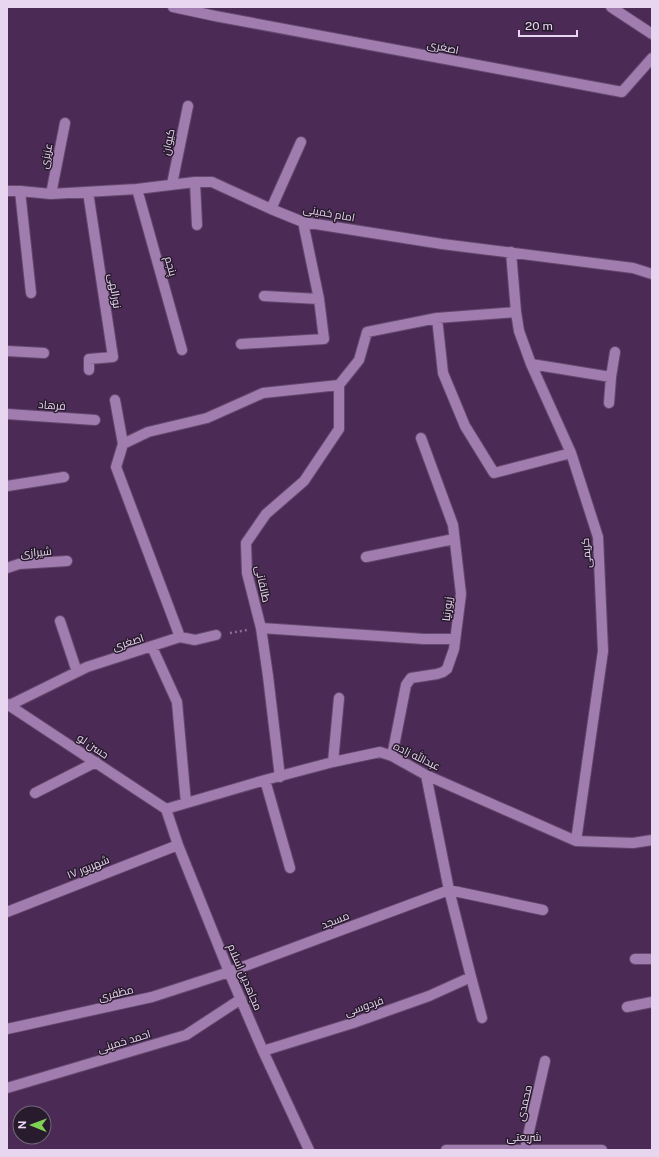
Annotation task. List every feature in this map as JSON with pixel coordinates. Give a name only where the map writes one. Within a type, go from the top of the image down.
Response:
[{"type":"street","name":"اصغری","points":[[173,7],[622,92],[652,58]]},
{"type":"street","points":[[611,7],[652,34]]},
{"type":"street","name":"کیوان","points":[[172,184],[188,106]]},
{"type":"street","name":"عزیزی","points":[[51,194],[65,123]]},
{"type":"street","points":[[271,209],[301,142]]},
{"type":"street","points":[[195,182],[197,225]]},
{"type":"street","name":"امام خمینی","points":[[7,192],[20,191],[51,194],[137,189],[172,184],[212,182],[303,222],[442,244],[632,268],[652,274]]},
{"type":"street","name":"پنجم","points":[[137,189],[182,350]]},
{"type":"street","points":[[20,191],[31,293]]},
{"type":"street","name":"نورالهی","points":[[88,192],[113,357],[89,359],[89,370]]},
{"type":"street","points":[[241,344],[324,339],[319,299],[303,222]]},
{"type":"street","name":"کریمی","points":[[511,252],[519,331],[571,453],[598,537],[603,651],[576,841]]},
{"type":"street","points":[[264,296],[319,299]]},
{"type":"street","points":[[123,444],[148,432],[207,418],[263,393],[339,385],[359,360],[367,332],[437,318],[516,312]]},
{"type":"street","points":[[437,318],[442,373],[465,426],[494,473],[571,453]]},
{"type":"street","points":[[7,351],[44,353]]},
{"type":"street","points":[[609,403],[615,352]]},
{"type":"street","points":[[532,364],[611,378]]},
{"type":"street","name":"طالقانی","points":[[280,777],[261,628],[247,573],[246,543],[266,514],[304,481],[339,429],[339,385]]},
{"type":"street","points":[[115,400],[123,444],[116,467],[180,637]]},
{"type":"street","name":"فرهاد","points":[[7,414],[95,420]]},
{"type":"street","name":"زیورنیا","points":[[392,756],[406,685],[411,678],[437,674],[443,672],[447,668],[454,649],[461,594],[453,525],[421,438]]},
{"type":"street","points":[[7,486],[64,477]]},
{"type":"street","points":[[366,557],[454,539]]},
{"type":"street","name":"شیرازی","points":[[7,568],[19,564],[67,561]]},
{"type":"street","points":[[60,621],[77,672]]},
{"type":"street","points":[[261,628],[455,639]]},
{"type":"street","name":"اصغری","points":[[8,705],[87,668],[180,637],[195,640],[216,635]]},
{"type":"street","points":[[152,647],[177,702],[186,803]]},
{"type":"street","points":[[333,762],[339,698]]},
{"type":"street","name":"حسن لو","points":[[8,705],[166,809]]},
{"type":"street","name":"عبدالله زاده","points":[[166,809],[265,780],[333,762],[380,752],[392,756],[426,775],[576,841],[633,843],[652,840]]},
{"type":"street","points":[[35,793],[96,762]]},
{"type":"street","points":[[426,775],[449,890],[482,1018]]},
{"type":"street","points":[[265,780],[290,868]]},
{"type":"street","name":"مجاهدین اسلام","points":[[166,809],[178,845],[240,999],[309,1150]]},
{"type":"street","name":"۱۷ شهریور","points":[[7,912],[178,845]]},
{"type":"street","points":[[449,890],[544,910]]},
{"type":"street","name":"مسجد","points":[[229,972],[449,890]]},
{"type":"street","points":[[635,959],[652,959]]},
{"type":"street","name":"مظفری","points":[[7,1029],[152,997],[229,972]]},
{"type":"street","name":"فردوسی","points":[[263,1051],[353,1023],[429,996],[471,977]]},
{"type":"street","name":"احمد خمینی","points":[[7,1088],[186,1035],[240,999]]},
{"type":"street","points":[[627,1007],[652,1002]]},
{"type":"street","name":"محمدی","points":[[526,1149],[545,1061]]},
{"type":"street","name":"شریعتی","points":[[446,1150],[602,1150]]},
{"type":"path","points":[[216,635],[261,628]]}]
